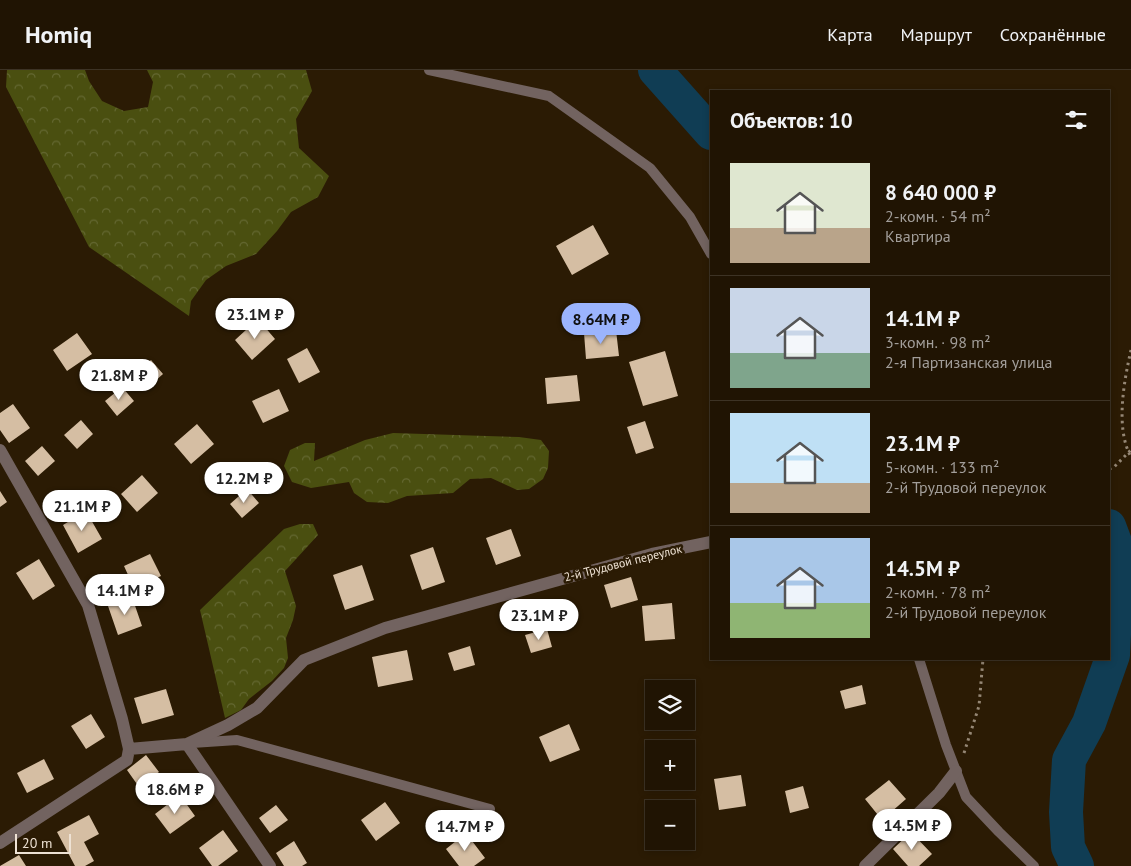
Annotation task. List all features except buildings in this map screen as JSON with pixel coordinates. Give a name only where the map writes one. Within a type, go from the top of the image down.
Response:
[{"type":"street","points":[[0,450],[88,605],[130,749],[127,760],[0,843]]},
{"type":"street","name":"2-й Трудовой переулок","points":[[130,749],[186,744],[228,725],[257,708],[304,660],[385,628],[652,554],[710,542]]},
{"type":"street","points":[[186,744],[270,866]]},
{"type":"street","points":[[865,866],[939,793],[956,771]]},
{"type":"lane","points":[[429,70],[549,96],[650,168],[690,217],[710,252]]},
{"type":"lane","points":[[919,660],[966,797],[998,832],[1034,866]]},
{"type":"lane","points":[[186,744],[237,740],[490,809]]},
{"type":"path","points":[[1131,350],[1126,374],[1123,416],[1123,430],[1131,458]]},
{"type":"path","points":[[1110,469],[1130,451]]},
{"type":"path","points":[[956,771],[969,740],[979,706],[983,660]]},
{"type":"green space","points":[[7,70],[85,70],[89,81],[102,101],[124,111],[148,107],[153,82],[147,70],[306,70],[312,91],[296,119],[299,148],[329,176],[318,197],[291,212],[256,254],[226,266],[206,280],[191,301],[189,316],[89,247],[6,87]]},
{"type":"green space","points":[[393,433],[519,437],[541,440],[549,451],[548,468],[543,479],[529,489],[517,490],[491,478],[470,479],[453,493],[407,496],[388,503],[367,502],[354,493],[349,482],[311,488],[292,482],[284,466],[290,450],[305,443],[315,443],[314,461],[365,440]]},
{"type":"green space","points":[[300,524],[313,524],[318,535],[285,571],[296,606],[286,638],[288,658],[284,668],[272,681],[249,699],[241,710],[225,718],[200,610],[284,529]]},
{"type":"waterway","points":[[655,70],[710,132]]},
{"type":"waterway","points":[[1077,866],[1068,847],[1066,812],[1069,760],[1089,723],[1113,655],[1118,550],[1110,529]]}]
